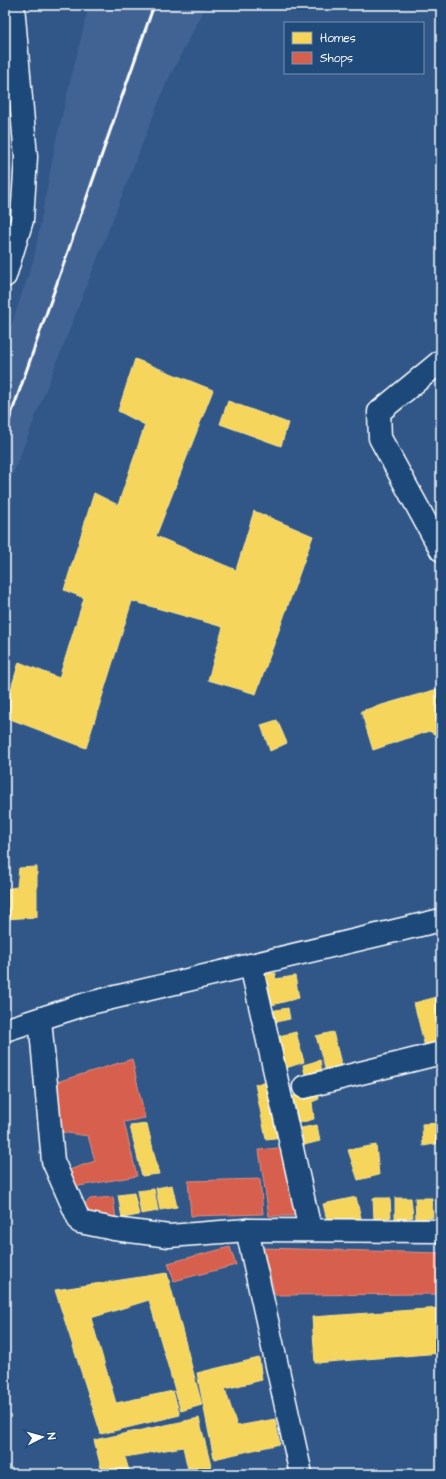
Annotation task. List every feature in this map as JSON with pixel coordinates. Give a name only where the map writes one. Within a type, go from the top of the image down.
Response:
[{"type":"street","points":[[5,276],[22,220],[26,156],[13,5]]},
{"type":"street","points":[[441,361],[379,412],[380,438],[441,550]]},
{"type":"street","points":[[5,1030],[86,1004],[441,920]]},
{"type":"street","points":[[251,965],[310,1229]]},
{"type":"street","points":[[40,1019],[53,1162],[80,1222],[114,1229],[170,1236],[247,1230],[441,1230]]},
{"type":"street","points":[[304,1087],[441,1053]]},
{"type":"street","points":[[247,1230],[301,1474]]},
{"type":"shaded area","points":[[89,5],[206,5],[165,86],[5,494],[5,344],[34,258],[56,140]]},
{"type":"building: Homes","points":[[135,359],[213,390],[156,536],[236,570],[254,511],[313,536],[256,694],[208,680],[223,627],[132,601],[86,748],[5,717],[5,709],[19,662],[59,678],[84,598],[64,590],[94,493],[118,505],[145,425],[118,411]]},
{"type":"building: Homes","points":[[228,401],[288,423],[281,446],[220,424]]},
{"type":"building: Homes","points":[[441,688],[441,738],[429,731],[373,750],[361,711]]},
{"type":"building: Homes","points":[[277,720],[287,743],[270,751],[261,725]]},
{"type":"building: Homes","points":[[37,867],[37,917],[5,919],[5,889],[17,887],[19,868]]},
{"type":"building: Homes","points":[[276,973],[275,979],[295,976],[299,998],[268,1006],[264,974]]},
{"type":"building: Homes","points":[[441,996],[441,1047],[426,1051],[414,1003]]},
{"type":"building: Homes","points":[[288,1008],[290,1019],[271,1023],[270,1011]]},
{"type":"building: Homes","points":[[296,1032],[304,1062],[286,1068],[279,1036]]},
{"type":"building: Homes","points":[[333,1032],[344,1075],[328,1079],[316,1036]]},
{"type":"building: Homes","points":[[320,1060],[323,1079],[307,1084],[303,1065]]},
{"type":"building: Homes","points":[[272,1082],[283,1137],[266,1139],[255,1084]]},
{"type":"building: Homes","points":[[318,1088],[319,1099],[312,1102],[314,1119],[296,1124],[290,1097]]},
{"type":"building: Homes","points":[[439,1123],[441,1143],[423,1146],[422,1124]]},
{"type":"building: Homes","points":[[147,1124],[159,1174],[142,1176],[130,1126]]},
{"type":"building: Homes","points":[[317,1125],[320,1141],[304,1145],[301,1128]]},
{"type":"building: Homes","points":[[376,1145],[379,1175],[358,1180],[348,1150]]},
{"type":"building: Homes","points":[[172,1185],[177,1207],[160,1210],[156,1188]]},
{"type":"building: Homes","points":[[154,1189],[158,1211],[141,1214],[137,1191]]},
{"type":"building: Homes","points":[[134,1193],[139,1215],[122,1218],[118,1195]]},
{"type":"building: Homes","points":[[437,1195],[441,1195],[441,1217],[437,1217]]},
{"type":"building: Homes","points":[[356,1197],[362,1222],[327,1220],[323,1204]]},
{"type":"building: Homes","points":[[373,1198],[390,1198],[391,1217],[374,1220]]},
{"type":"building: Homes","points":[[395,1198],[411,1198],[413,1217],[395,1220]]},
{"type":"building: Homes","points":[[415,1198],[432,1198],[433,1217],[416,1220]]},
{"type":"building: Homes","points":[[167,1273],[202,1405],[181,1411],[149,1300],[91,1318],[116,1403],[173,1391],[180,1415],[101,1434],[55,1290]]},
{"type":"building: Homes","points":[[441,1308],[441,1353],[315,1363],[312,1317]]},
{"type":"building: Homes","points":[[259,1358],[262,1380],[225,1389],[237,1426],[275,1419],[280,1444],[214,1459],[197,1373]]},
{"type":"building: Homes","points":[[199,1418],[213,1474],[189,1474],[183,1447],[125,1457],[130,1474],[92,1474],[102,1472],[94,1440]]},
{"type":"building: Shops","points":[[132,1059],[145,1118],[124,1122],[137,1176],[73,1187],[69,1170],[95,1161],[88,1136],[61,1132],[50,1084]]},
{"type":"building: Shops","points":[[286,1147],[301,1216],[269,1216],[259,1150]]},
{"type":"building: Shops","points":[[260,1179],[263,1214],[191,1216],[188,1181]]},
{"type":"building: Shops","points":[[113,1197],[116,1219],[98,1222],[80,1208],[90,1199]]},
{"type":"building: Shops","points":[[230,1247],[236,1265],[174,1281],[168,1263]]},
{"type":"building: Shops","points":[[263,1248],[441,1253],[441,1294],[275,1295]]},
{"type":"railway","points":[[5,432],[154,5]]}]
